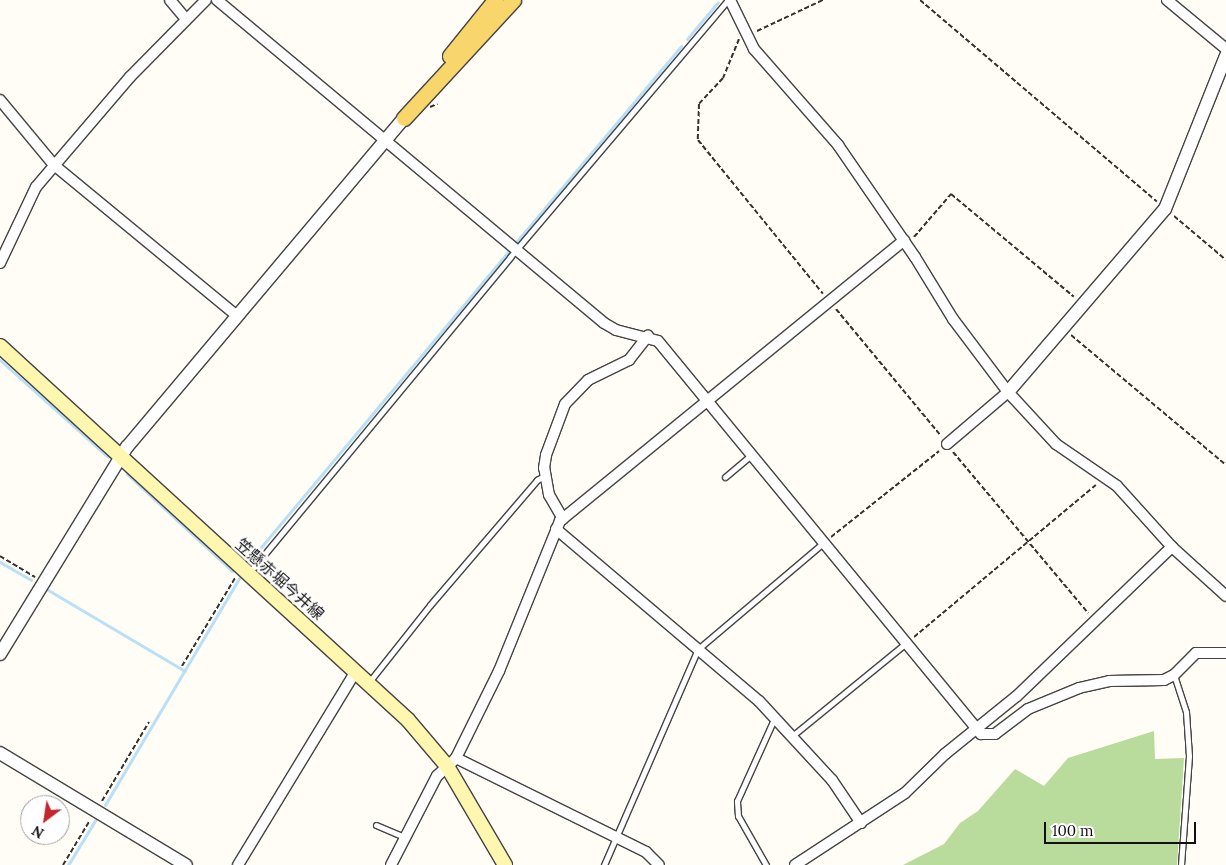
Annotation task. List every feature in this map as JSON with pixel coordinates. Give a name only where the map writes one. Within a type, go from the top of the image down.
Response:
[{"type":"main road","points":[[404,118],[494,0]]},
{"type":"main road","points":[[404,118],[513,0]]},
{"type":"main road","name":"笠懸赤堀今井線","points":[[0,346],[368,682],[452,762],[504,865]]},
{"type":"street","points":[[170,0],[186,19]]},
{"type":"street","points":[[0,263],[25,204],[54,165],[130,77],[206,0]]},
{"type":"street","points":[[217,0],[608,326],[648,336],[658,341],[823,543],[978,730],[985,736],[996,734],[1037,705],[1090,684],[1160,680],[1174,675],[1196,653],[1226,654]]},
{"type":"street","points":[[729,0],[746,35],[762,59],[830,134],[905,242],[953,319],[1008,392],[1056,444],[1105,477],[1172,547],[1226,596]]},
{"type":"street","points":[[1167,0],[1226,49]]},
{"type":"street","points":[[947,444],[1008,392],[1165,209],[1226,56]]},
{"type":"street","points":[[0,100],[54,165],[237,316]]},
{"type":"street","points":[[0,654],[120,457],[404,118]]},
{"type":"street","points":[[391,865],[407,838],[437,776],[452,762],[499,671],[556,529],[562,519],[828,300],[905,242]]},
{"type":"street","points":[[562,519],[549,495],[544,476],[546,455],[567,400],[588,380],[629,360],[648,336]]},
{"type":"street","points":[[556,529],[759,701],[832,780],[861,823]]},
{"type":"street","points":[[795,865],[894,802],[945,754],[978,730],[1096,621],[1172,547]]},
{"type":"street","points":[[238,865],[356,671]]},
{"type":"street","points":[[0,753],[186,865]]},
{"type":"street","points":[[452,762],[614,836],[646,852],[659,865]]},
{"type":"lane","points":[[245,571],[729,0]]},
{"type":"lane","points":[[725,476],[751,455]]},
{"type":"lane","points":[[368,682],[468,561],[544,476]]},
{"type":"lane","points":[[604,864],[614,836],[698,649],[823,543]]},
{"type":"lane","points":[[791,737],[906,643]]},
{"type":"lane","points":[[1174,675],[1186,712],[1189,756],[1181,865]]},
{"type":"lane","points":[[766,865],[738,816],[737,801],[774,718]]},
{"type":"lane","points":[[376,825],[407,838]]},
{"type":"path","points":[[823,0],[746,35],[735,44],[723,78],[699,104],[698,140],[947,444],[1096,621]]},
{"type":"path","points":[[920,0],[1226,260]]},
{"type":"path","points":[[905,242],[951,194],[1083,305]]},
{"type":"path","points":[[1063,328],[1226,465]]},
{"type":"path","points":[[823,543],[947,444]]},
{"type":"path","points":[[906,643],[1105,477]]},
{"type":"path","points":[[0,556],[44,582]]},
{"type":"path","points":[[182,666],[245,571]]},
{"type":"path","points":[[63,865],[149,722]]},
{"type":"green space","points":[[1154,731],[1155,759],[1184,758],[1177,865],[903,865],[944,844],[960,823],[978,811],[1015,769],[1044,786],[1068,758]]},
{"type":"waterway","points":[[687,39],[718,2]]},
{"type":"waterway","points":[[517,241],[681,46]]},
{"type":"waterway","points":[[252,558],[508,252]]},
{"type":"waterway","points":[[0,360],[108,457]]},
{"type":"waterway","points":[[127,474],[232,571]]},
{"type":"waterway","points":[[0,562],[31,580]]},
{"type":"waterway","points":[[105,805],[239,578]]},
{"type":"waterway","points":[[48,590],[185,671]]},
{"type":"waterway","points":[[68,865],[96,819]]}]
